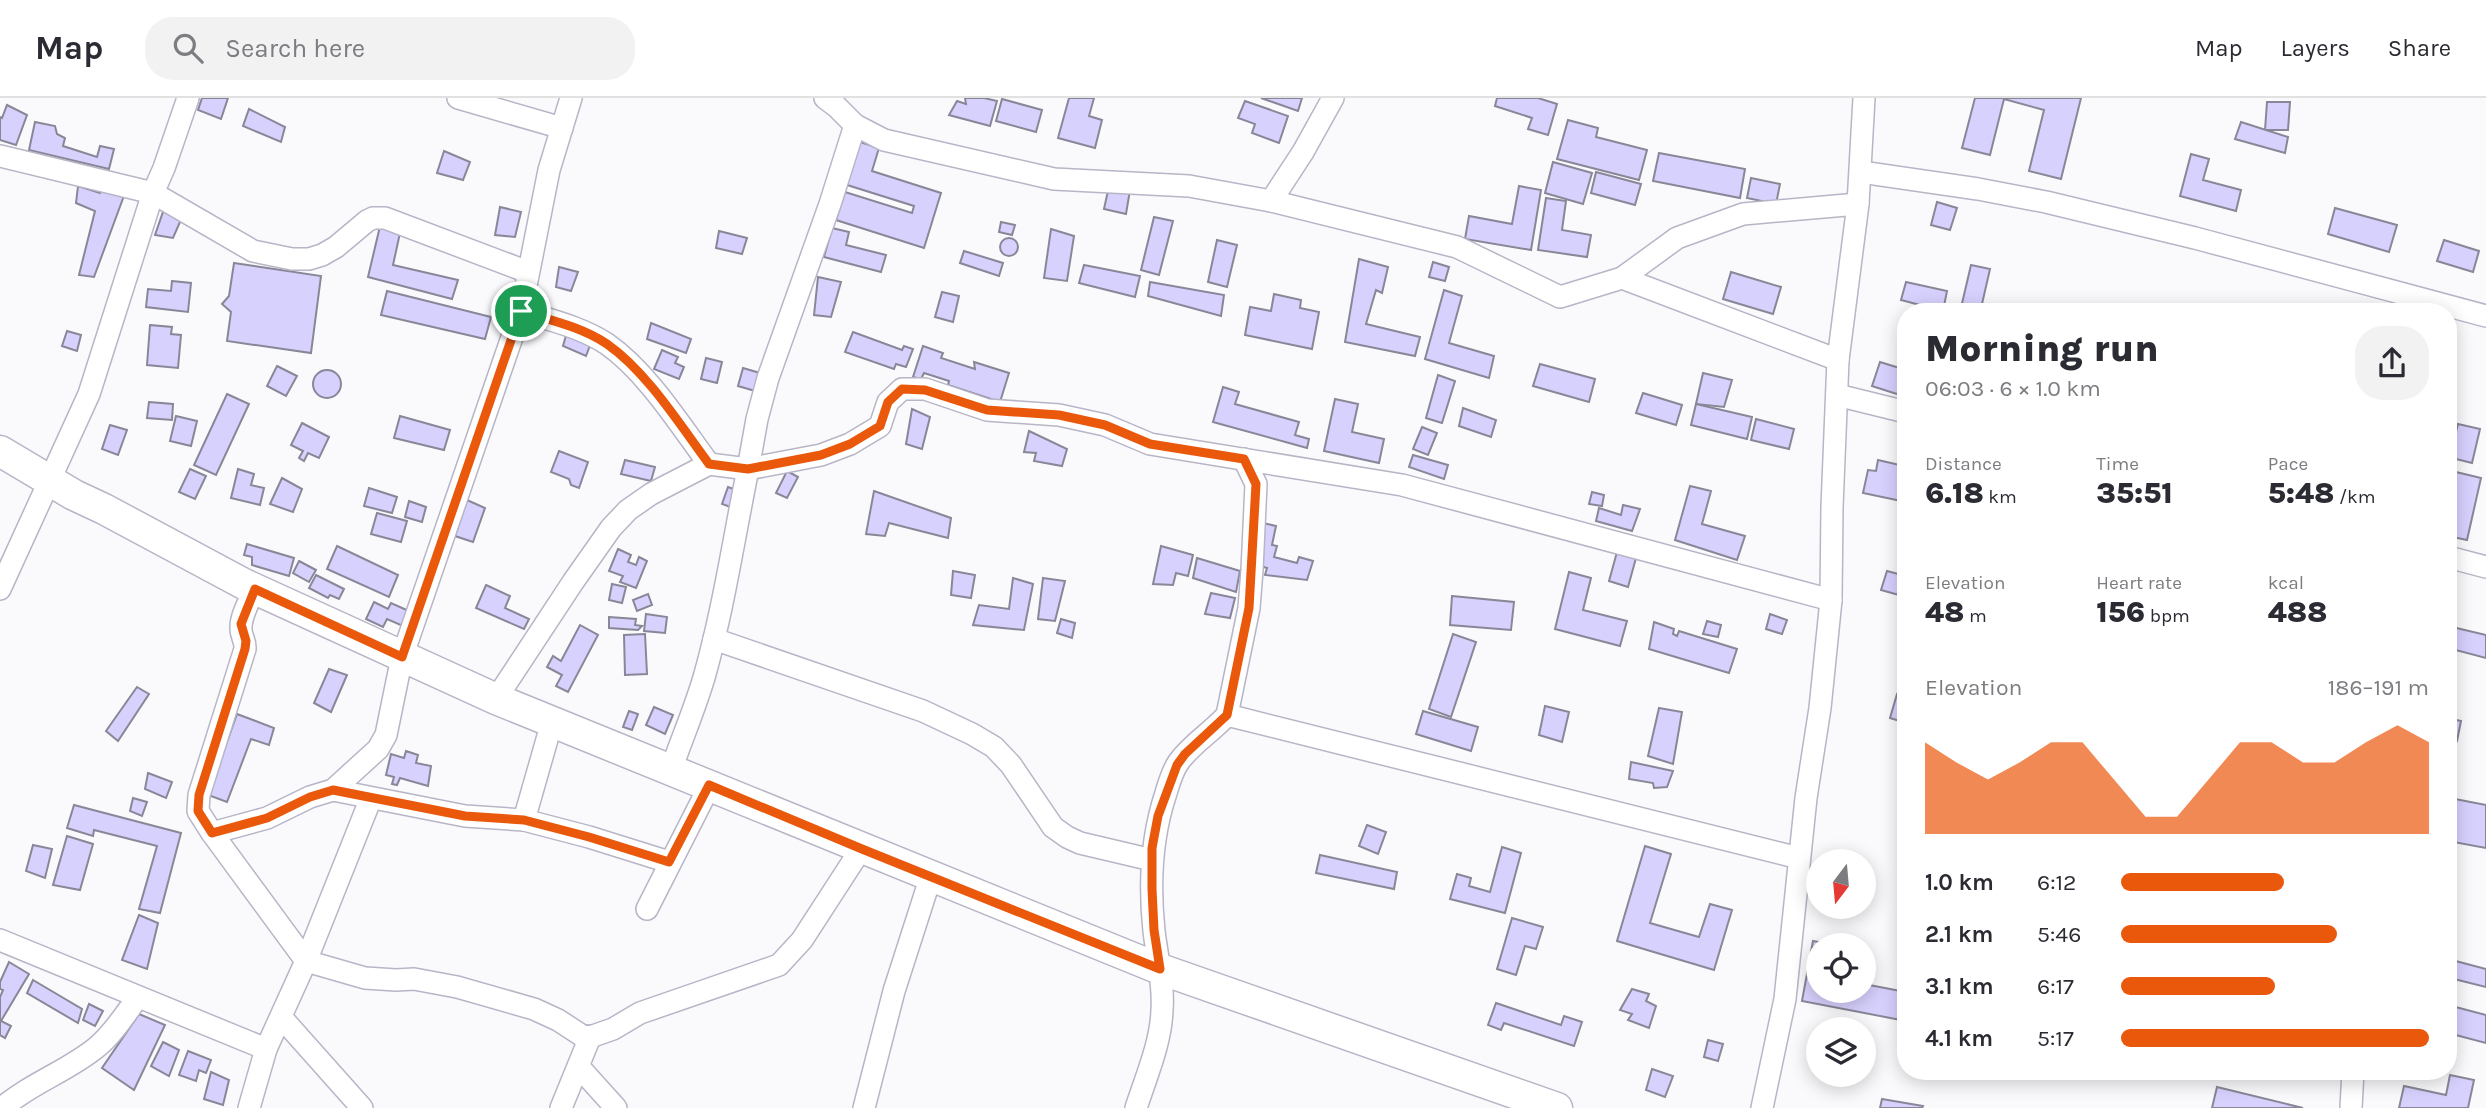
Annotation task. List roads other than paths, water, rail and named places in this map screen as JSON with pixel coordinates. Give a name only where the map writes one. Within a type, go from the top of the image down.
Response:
[{"type":"street","points":[[0,589],[89,394],[153,192],[188,98]]},
{"type":"street","points":[[457,98],[562,128]]},
{"type":"street","points":[[212,833],[267,818],[310,797],[333,790],[383,743],[402,657],[521,311],[549,170],[571,98]]},
{"type":"street","points":[[825,98],[855,125],[893,143],[1054,179],[1189,186],[1271,201],[1457,247],[1560,297],[1622,278],[1677,238],[1744,214],[1858,204]]},
{"type":"street","points":[[1271,201],[1303,152],[1333,98]]},
{"type":"street","points":[[1762,1108],[1785,999],[1799,858],[1820,708],[1831,600],[1838,360],[1858,204],[1864,98]]},
{"type":"street","points":[[671,770],[704,677],[714,639],[768,378],[855,125]]},
{"type":"street","points":[[0,156],[153,192],[253,251],[274,257],[309,259],[323,255],[367,221],[385,218],[528,272]]},
{"type":"street","points":[[1861,172],[1979,189],[2046,202],[2195,238],[2438,303]]},
{"type":"street","points":[[1622,278],[1838,360]]},
{"type":"street","points":[[2457,308],[2486,316]]},
{"type":"street","points":[[521,311],[573,328],[607,344],[654,391],[709,464]]},
{"type":"street","points":[[496,699],[535,637],[611,528],[628,510],[651,494],[709,464],[748,469],[821,455],[850,444],[880,426],[888,402],[902,389],[925,390],[987,410],[1059,415],[1105,425],[1150,444],[1402,485],[1831,600]]},
{"type":"street","points":[[1837,396],[1897,410]]},
{"type":"street","points":[[0,451],[49,481],[255,589],[496,699],[1160,969],[1557,1108]]},
{"type":"street","points":[[1136,1108],[1162,1014],[1160,969],[1153,920],[1152,860],[1158,816],[1177,765],[1185,754],[1227,715],[1249,608],[1256,484],[1244,459]]},
{"type":"street","points":[[2457,559],[2486,567]]},
{"type":"street","points":[[255,589],[241,624],[246,641],[245,649],[199,795],[198,811],[306,961],[365,978],[414,979],[457,987],[534,1009],[581,1035],[590,1037],[613,1029],[640,1013],[779,965],[802,940],[862,849]]},
{"type":"street","points":[[714,639],[923,711],[972,734],[994,747],[1011,765],[1053,827],[1067,837],[1080,843],[1152,860]]},
{"type":"street","points":[[1227,715],[1799,858]]},
{"type":"street","points":[[524,820],[552,722]]},
{"type":"street","points":[[646,909],[709,785]]},
{"type":"street","points":[[333,790],[465,816],[524,820],[669,862]]},
{"type":"street","points":[[250,1108],[266,1049],[306,961],[371,798]]},
{"type":"street","points":[[864,1108],[894,991],[931,876]]},
{"type":"street","points":[[0,940],[266,1049]]},
{"type":"street","points":[[2,1108],[21,1092],[51,1077],[99,1046],[138,997]]},
{"type":"street","points":[[281,1017],[362,1108]]},
{"type":"street","points":[[561,1108],[590,1037]]},
{"type":"street","points":[[579,1067],[616,1108]]},
{"type":"street","points":[[2351,1108],[2353,1080]]}]
